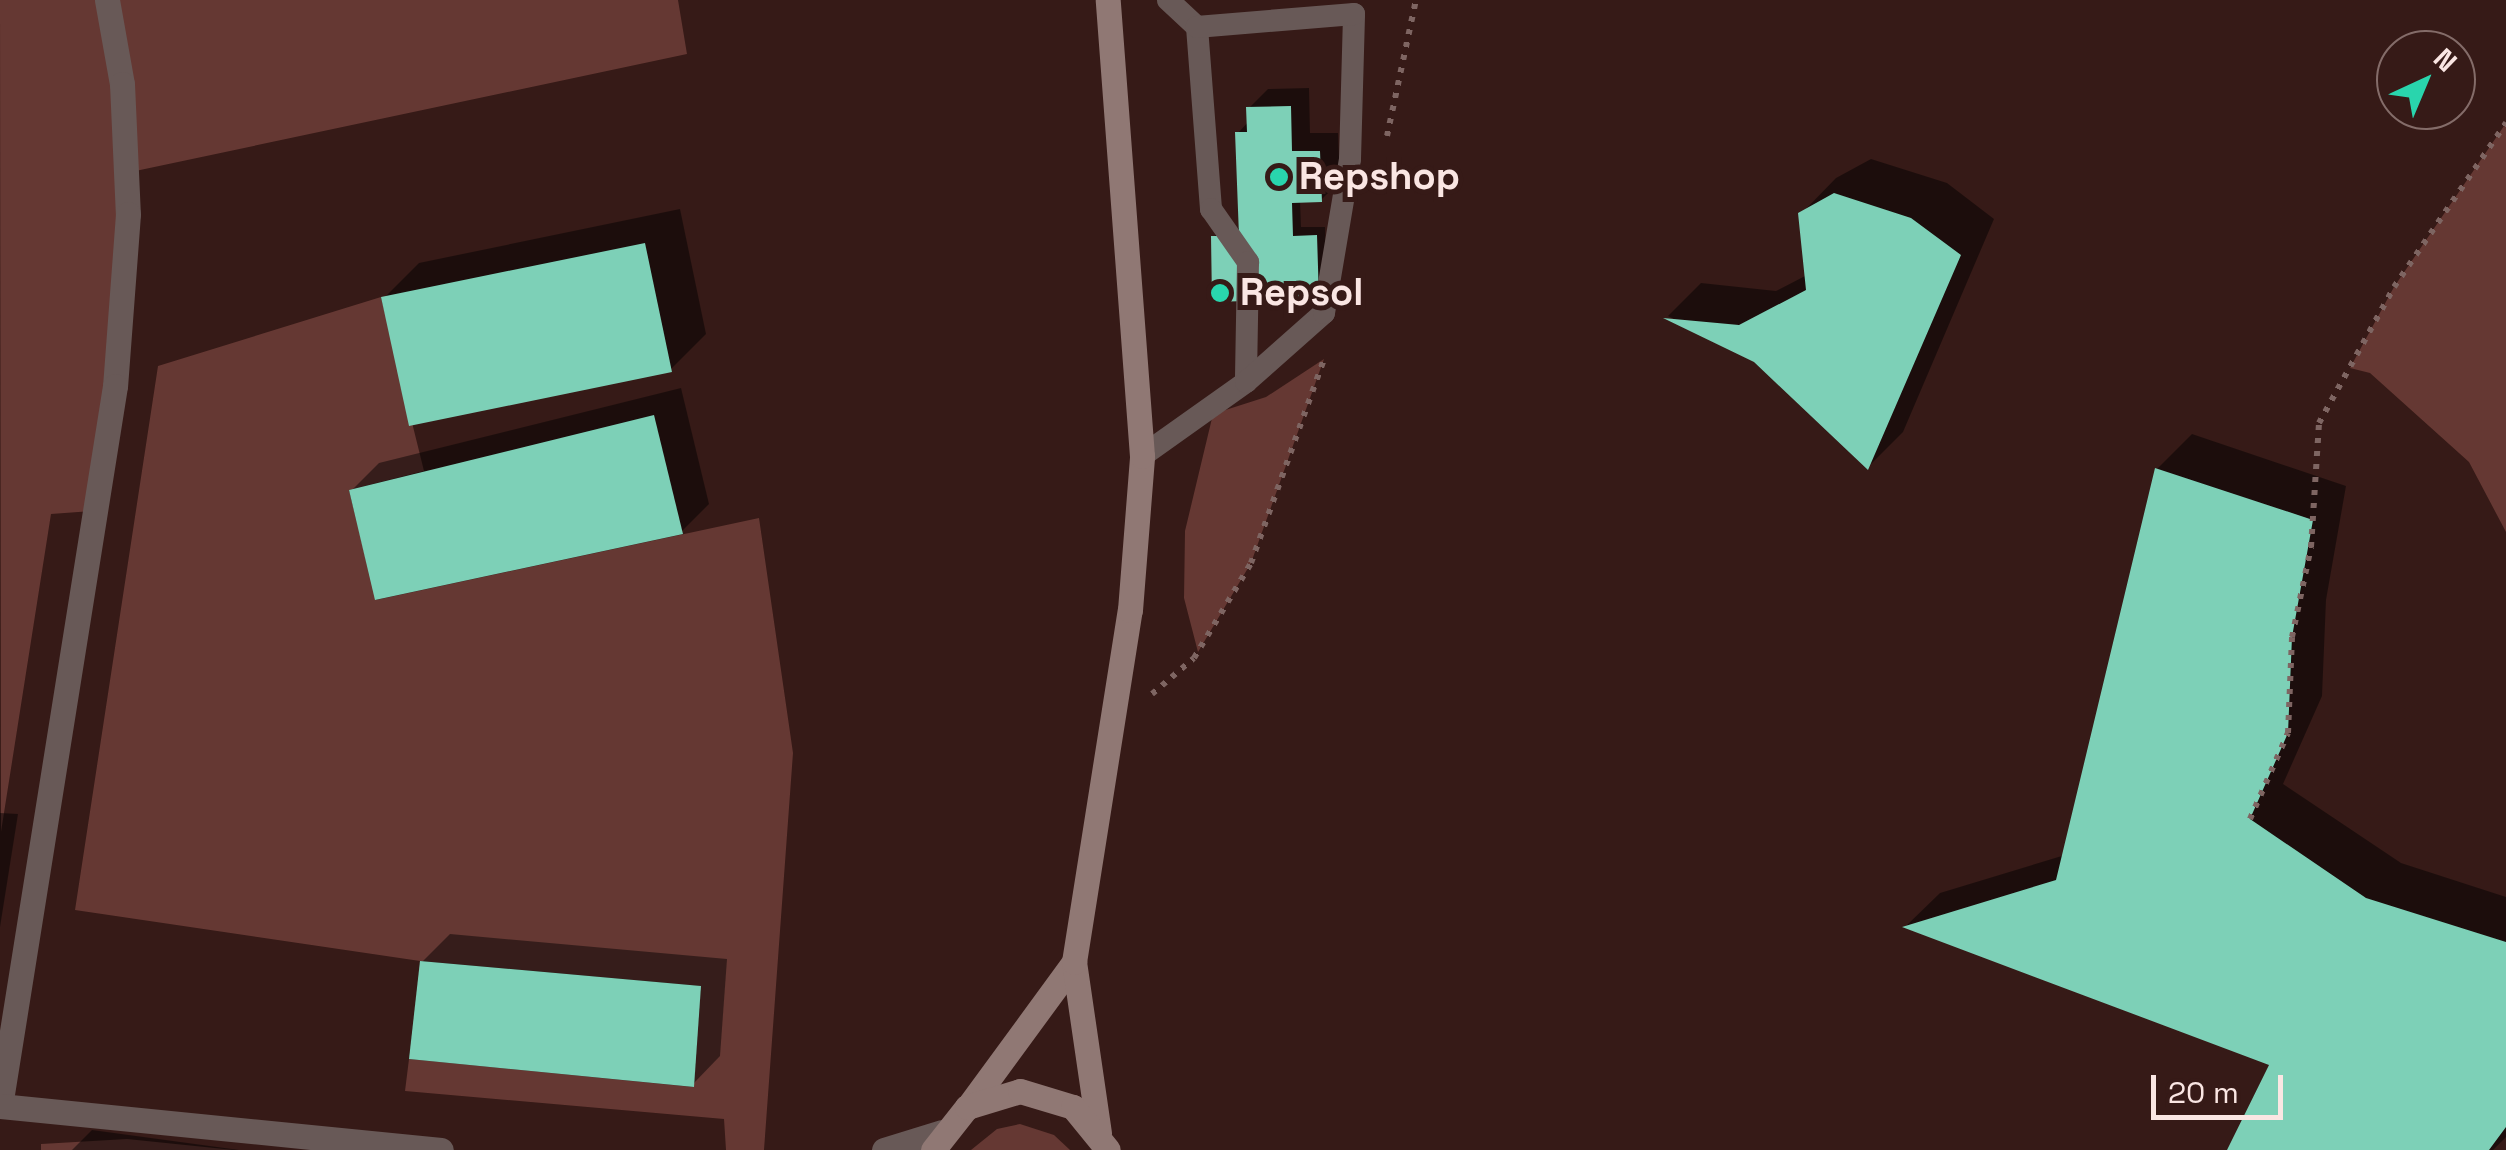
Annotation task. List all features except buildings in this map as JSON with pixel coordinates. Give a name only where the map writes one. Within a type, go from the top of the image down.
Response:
[{"type":"main road","points":[[1104,1141],[1074,962],[1130,610],[1142,456],[1108,0]]},
{"type":"main road","points":[[937,1141],[968,1107],[1074,962]]},
{"type":"main road","points":[[968,1107],[1002,1092],[1038,1092],[1073,1106],[1104,1141]]},
{"type":"street","points":[[107,0],[122,84],[128,214],[115,386],[0,1106],[441,1150]]},
{"type":"street","points":[[884,1150],[937,1141]]},
{"type":"lane","points":[[1168,0],[1197,26],[1211,209],[1248,262],[1246,382]]},
{"type":"lane","points":[[1142,456],[1246,382],[1324,313],[1350,159],[1354,14],[1197,26]]},
{"type":"path","points":[[2250,820],[2288,733],[2292,637],[2311,546],[2319,423],[2394,287],[2506,123]]},
{"type":"shaded area","points":[[0,0],[678,0],[687,54],[126,173],[92,511],[51,514],[1,832]]},
{"type":"shaded area","points":[[2506,123],[2506,532],[2469,462],[2370,373],[2350,368],[2394,287]]},
{"type":"shaded area","points":[[381,297],[424,471],[349,490],[376,600],[759,518],[793,753],[764,1150],[726,1150],[724,1119],[405,1091],[409,1059],[693,1087],[700,986],[420,961],[75,910],[158,366]]},
{"type":"shaded area","points":[[1324,359],[1251,563],[1198,652],[1184,598],[1185,531],[1213,414],[1266,397]]},
{"type":"shaded area","points":[[1020,1124],[1054,1135],[1070,1150],[971,1150],[997,1129]]},
{"type":"shaded area","points":[[127,1139],[234,1150],[41,1150],[41,1144]]},
{"type":"place","name":"Repshop","points":[[1279,177]]},
{"type":"place","name":"Repsol","points":[[1220,293]]}]
